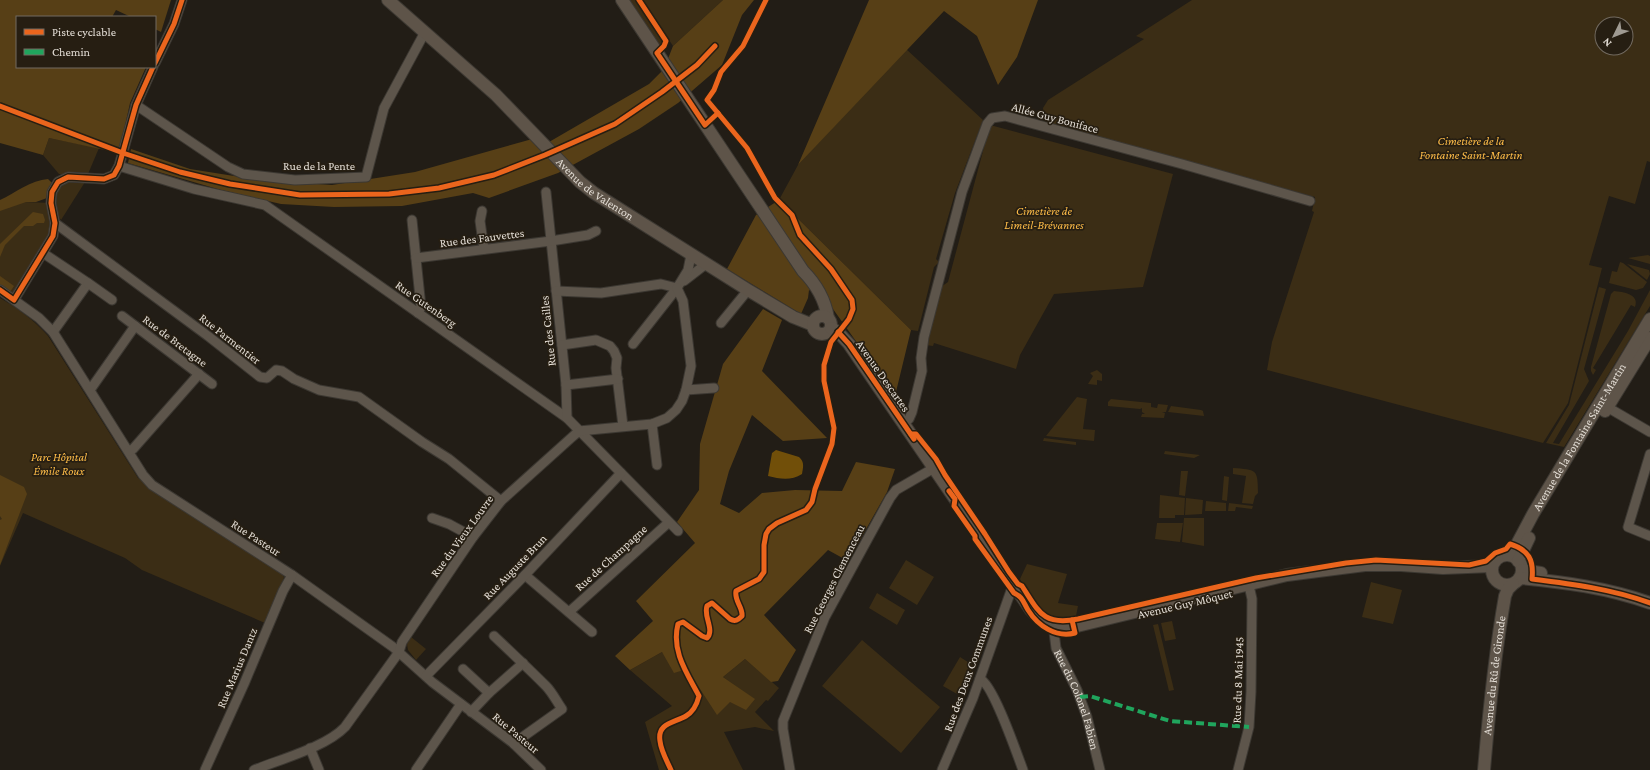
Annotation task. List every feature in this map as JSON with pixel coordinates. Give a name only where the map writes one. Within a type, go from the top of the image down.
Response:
[{"type":"main road","name":"Avenue de Valenton","points":[[388,0],[496,95],[567,168],[594,193],[691,255],[793,317],[823,322]]},
{"type":"main road","points":[[622,0],[803,271],[824,299],[823,322]]},
{"type":"main road","name":"Avenue de la Fontaine Saint-Martin","points":[[1516,570],[1534,528],[1621,376],[1650,319]]},
{"type":"main road","name":"Avenue Descartes","points":[[823,322],[838,332],[849,344],[1013,585],[1036,616],[1055,628]]},
{"type":"main road","name":"Avenue de la Fontaine Saint-Martin","points":[[1621,376],[1650,338]]},
{"type":"main road","points":[[1495,576],[1494,562],[1500,557],[1516,570],[1565,583],[1632,596],[1650,603]]},
{"type":"main road","name":"Avenue Guy Môquet","points":[[1055,628],[1073,627],[1287,575],[1341,567],[1401,565],[1443,568],[1495,576],[1509,585],[1516,570]]},
{"type":"main road","points":[[1516,570],[1599,582],[1650,596]]},
{"type":"main road","name":"Avenue du Rû de Gironde","points":[[1484,770],[1498,637],[1505,596],[1516,570]]},
{"type":"main road","name":"Avenue Guy Môquet","points":[[1055,628],[1065,632],[1075,630],[1250,590],[1290,580],[1316,571]]},
{"type":"main road","name":"Avenue du Rû de Gironde","points":[[1479,770],[1495,576]]},
{"type":"street","points":[[156,61],[174,24],[182,0]]},
{"type":"street","name":"Rue de la Pente","points":[[136,106],[228,167],[243,174],[295,180],[366,177],[384,108],[425,32]]},
{"type":"street","points":[[14,300],[53,236],[55,223],[51,203],[52,192],[58,182],[68,177],[104,179],[114,175],[119,166],[136,106],[153,68]]},
{"type":"street","name":"Allée Guy Boniface","points":[[904,423],[909,419],[912,412],[922,371],[921,358],[924,337],[962,192],[987,124],[992,118],[1004,116],[1175,162],[1310,201]]},
{"type":"street","name":"Rue Gutenberg","points":[[119,166],[194,189],[265,205],[567,418],[664,516],[668,523],[678,531]]},
{"type":"street","name":"Rue des Cailles","points":[[546,192],[566,385],[567,418]]},
{"type":"street","points":[[482,211],[480,220],[484,249]]},
{"type":"street","points":[[412,220],[421,307],[418,313]]},
{"type":"street","name":"Rue Parmentier","points":[[55,223],[208,336],[260,377],[267,378],[276,370],[282,371],[294,380],[319,390],[359,397],[422,442],[449,459],[501,501]]},
{"type":"street","name":"Rue des Fauvettes","points":[[416,258],[551,241],[588,235],[596,231]]},
{"type":"street","points":[[43,253],[112,300]]},
{"type":"street","points":[[634,344],[677,288],[688,270],[691,255]]},
{"type":"street","points":[[677,288],[706,264]]},
{"type":"street","points":[[53,332],[88,283]]},
{"type":"street","points":[[556,290],[601,294],[661,284],[677,288]]},
{"type":"street","points":[[579,431],[652,424],[667,418],[672,414],[682,400],[686,390],[691,366],[683,301],[677,288]]},
{"type":"street","name":"Rue Pasteur","points":[[0,290],[39,318],[53,332],[143,475],[152,485],[292,575],[399,652],[426,676],[514,744],[541,770]]},
{"type":"street","points":[[721,323],[748,290]]},
{"type":"street","name":"Rue de Bretagne","points":[[122,316],[212,384]]},
{"type":"street","points":[[90,390],[135,326]]},
{"type":"street","points":[[562,345],[596,340],[610,346],[614,351],[617,358],[616,368],[623,426]]},
{"type":"street","points":[[129,451],[133,449],[199,374]]},
{"type":"street","points":[[566,385],[618,379]]},
{"type":"street","points":[[686,390],[714,388]]},
{"type":"street","points":[[1604,405],[1650,432]]},
{"type":"street","points":[[652,424],[657,465]]},
{"type":"street","name":"Rue du Vieux Louvre","points":[[254,770],[331,739],[346,727],[399,652],[402,642],[473,537],[501,501],[579,431]]},
{"type":"street","points":[[1650,454],[1628,528],[1650,536]]},
{"type":"street","name":"Rue Georges Clemenceau","points":[[790,770],[783,721],[825,617],[890,498],[896,490],[934,468]]},
{"type":"street","name":"Rue Auguste Brun","points":[[426,676],[526,575],[620,473]]},
{"type":"street","points":[[432,518],[449,524],[473,537]]},
{"type":"street","name":"Rue de Champagne","points":[[569,612],[668,523]]},
{"type":"street","name":"Rue Marius Dantz","points":[[205,770],[244,684],[283,590],[292,575]]},
{"type":"street","points":[[526,575],[592,632]]},
{"type":"street","name":"Rue des Deux Communes","points":[[942,770],[964,722],[1013,585]]},
{"type":"street","name":"Rue du 8 Mai 1945","points":[[1238,770],[1249,727],[1252,599],[1250,590]]},
{"type":"street","name":"Rue du Colonel Fabien","points":[[1055,628],[1056,648],[1077,690],[1087,716],[1100,769]]},
{"type":"street","points":[[494,636],[539,681],[546,686],[562,709],[517,740],[514,744]]},
{"type":"street","points":[[471,712],[489,693],[523,664]]},
{"type":"street","points":[[463,669],[489,693]]},
{"type":"street","points":[[980,679],[983,680],[994,697],[1024,770]]},
{"type":"street","points":[[416,770],[461,704]]},
{"type":"street","points":[[310,748],[319,770]]},
{"type":"street","points":[[1090,770],[1100,769]]},
{"type":"green space","points":[[625,0],[635,0],[662,40],[662,44],[658,48]]},
{"type":"green space","points":[[643,0],[723,0],[673,46]]},
{"type":"green space","name":"Cimetière de la Fontaine Saint-Martin","points":[[1192,0],[1650,0],[1650,162],[1647,161],[1635,204],[1609,196],[1589,265],[1602,268],[1568,403],[1543,443],[1267,370],[1272,342],[1314,212],[1312,211],[1315,197],[1050,123],[1044,116],[1043,108],[1048,100],[1144,39],[1136,36]]},
{"type":"green space","points":[[906,49],[983,120],[955,193],[936,259],[939,262],[934,267],[918,331],[911,330],[779,200],[798,165]]},
{"type":"green space","name":"Cimetière de Limeil-Brévannes","points":[[990,125],[1173,174],[1143,287],[1054,294],[1020,355],[1016,369],[934,343],[933,346],[926,345],[938,289],[948,282]]},
{"type":"green space","points":[[49,138],[99,148],[88,174],[59,174],[43,155]]},
{"type":"green space","points":[[71,181],[85,182],[61,220],[55,208],[55,197],[60,188]]},
{"type":"green space","points":[[0,201],[51,203],[55,223],[14,300],[0,290]]},
{"type":"green space","points":[[1650,256],[1650,264],[1628,258]]},
{"type":"green space","points":[[1620,262],[1647,282],[1643,288],[1636,290],[1609,283],[1612,271],[1617,272]]},
{"type":"green space","points":[[1627,264],[1649,270],[1650,274],[1647,280]]},
{"type":"green space","points":[[1599,287],[1606,289],[1584,369],[1589,381],[1553,443],[1559,444],[1628,331],[1650,290],[1650,306],[1564,447],[1546,443],[1569,405]]},
{"type":"green space","points":[[1614,291],[1633,296],[1636,303],[1635,307],[1631,305],[1593,368],[1596,370],[1593,375],[1591,367],[1611,294]]},
{"type":"green space","name":"Parc Hôpital Émile Roux","points":[[0,298],[26,315],[48,336],[138,478],[280,571],[284,577],[282,584],[265,623],[142,570],[125,558],[23,513],[0,566]]},
{"type":"green space","points":[[1097,370],[1102,374],[1102,381],[1097,380],[1097,385],[1088,384],[1093,376],[1090,373]]},
{"type":"green space","points":[[1077,397],[1087,399],[1083,429],[1095,430],[1094,441],[1046,436]]},
{"type":"green space","points":[[1111,399],[1151,403],[1151,407],[1157,408],[1158,404],[1168,405],[1166,412],[1162,412],[1165,413],[1164,418],[1141,417],[1142,414],[1145,414],[1142,412],[1142,408],[1108,406],[1108,402]]},
{"type":"green space","points":[[1171,406],[1201,410],[1203,411],[1204,416],[1168,412]]},
{"type":"green space","points":[[1044,438],[1076,442],[1076,445],[1043,441]]},
{"type":"green space","points":[[1165,451],[1200,455],[1194,458],[1164,454]]},
{"type":"green space","points":[[1233,468],[1251,470],[1256,475],[1258,493],[1255,496],[1253,504],[1242,503],[1246,476],[1233,474]]},
{"type":"green space","points":[[1181,471],[1188,471],[1185,496],[1179,495]]},
{"type":"green space","points":[[1224,476],[1229,477],[1227,501],[1222,500]]},
{"type":"green space","points":[[1160,495],[1185,498],[1184,515],[1175,515],[1175,518],[1159,518]]},
{"type":"green space","points":[[1186,498],[1203,500],[1202,514],[1185,515]]},
{"type":"green space","points":[[1206,501],[1226,503],[1226,511],[1205,511]]},
{"type":"green space","points":[[1229,503],[1253,506],[1252,509],[1236,507],[1235,511],[1228,511]]},
{"type":"green space","points":[[1184,518],[1204,518],[1204,546],[1182,542]]},
{"type":"green space","points":[[1157,523],[1183,523],[1180,542],[1155,539]]},
{"type":"green space","points":[[906,560],[934,577],[917,605],[889,588]]},
{"type":"green space","points":[[1027,564],[1067,574],[1058,603],[1078,606],[1076,616],[1055,618],[1040,610],[1020,579]]},
{"type":"green space","points":[[1371,582],[1402,590],[1393,624],[1362,617]]},
{"type":"green space","points":[[877,593],[905,610],[897,625],[869,608]]},
{"type":"green space","points":[[1172,621],[1176,639],[1165,641],[1161,623]]},
{"type":"green space","points":[[1158,624],[1174,690],[1169,691],[1153,625]]},
{"type":"green space","points":[[411,637],[426,649],[416,660],[408,650],[407,644]]},
{"type":"green space","points":[[862,640],[940,707],[901,753],[822,686]]},
{"type":"green space","points":[[662,652],[730,702],[754,699],[723,677],[745,659],[779,688],[768,701],[766,700],[755,712],[774,731],[755,727],[724,732],[743,770],[659,770],[645,722],[672,706],[630,670]]},
{"type":"green space","points":[[960,657],[974,666],[957,694],[943,686]]},
{"type":"shaded area","points":[[0,0],[171,0],[161,32],[156,30],[156,16],[129,16],[116,10],[113,16],[16,16],[16,68],[146,68],[130,103],[119,153],[49,138],[43,155],[0,143]]},
{"type":"shaded area","points":[[723,0],[754,0],[742,15],[722,65],[678,103],[639,129],[558,173],[489,198],[473,193],[402,206],[334,207],[281,204],[221,190],[128,163],[131,149],[190,169],[259,180],[332,185],[415,172],[543,136],[549,142],[649,84],[664,69],[673,46]]},
{"type":"shaded area","points":[[869,0],[1038,0],[1017,57],[998,85],[977,36],[944,11],[798,165]]},
{"type":"shaded area","points":[[48,179],[52,183],[47,198],[36,202],[26,202],[0,211],[0,200],[29,184]]},
{"type":"shaded area","points":[[779,200],[911,330],[895,396],[828,302],[809,290],[808,298],[801,314],[727,269],[756,215]]},
{"type":"shaded area","points":[[33,212],[43,214],[45,220],[44,223],[37,223],[33,226],[24,226],[5,245],[0,257],[0,244]]},
{"type":"shaded area","points":[[0,276],[14,286],[10,292],[0,286]]},
{"type":"shaded area","points":[[763,309],[782,320],[762,371],[827,438],[783,441],[752,415],[729,471],[720,504],[739,513],[762,493],[795,490],[842,491],[856,462],[895,469],[887,492],[848,561],[828,550],[764,615],[796,650],[778,681],[771,682],[745,659],[723,677],[755,699],[746,710],[730,702],[717,715],[687,669],[674,673],[662,652],[630,670],[615,656],[653,621],[636,601],[695,543],[677,522],[699,490],[700,444],[723,364]]},
{"type":"shaded area","points":[[776,450],[799,457],[803,463],[802,474],[794,478],[785,479],[768,476],[772,453]]},
{"type":"shaded area","points":[[0,475],[24,487],[27,494],[0,565],[0,520],[2,519],[0,516]]},
{"type":"marked path","points":[[1080,697],[1090,696],[1170,721],[1249,727]]},
{"type":"cycle path","points":[[156,61],[174,24],[182,0]]},
{"type":"cycle path","points":[[639,0],[666,41],[664,46],[657,53],[705,125],[718,113]]},
{"type":"cycle path","points":[[671,770],[664,756],[661,745],[661,730],[667,724],[686,716],[691,712],[696,705],[699,696],[681,662],[678,653],[676,634],[678,624],[683,622],[707,638],[710,631],[706,614],[707,606],[712,603],[732,620],[741,617],[742,613],[736,598],[736,591],[759,579],[764,572],[764,545],[766,534],[769,529],[777,523],[806,510],[812,502],[815,489],[832,444],[834,428],[824,381],[824,365],[831,342],[849,319],[853,309],[852,300],[831,269],[800,235],[792,215],[775,198],[747,148],[707,100],[714,90],[721,72],[743,46],[766,0]]},
{"type":"cycle path","points":[[0,106],[123,153],[180,172],[230,184],[300,195],[389,194],[439,188],[494,175],[545,155],[615,124],[662,92],[697,65],[715,46]]},
{"type":"cycle path","points":[[0,290],[14,300],[53,236],[55,223],[51,203],[52,192],[58,182],[68,177],[104,179],[114,175],[119,166],[136,105],[153,68]]},
{"type":"cycle path","points":[[838,332],[849,344],[914,439]]},
{"type":"cycle path","points":[[911,434],[916,434],[936,459],[1009,572],[1018,584],[1022,586],[1038,610],[1043,615],[1057,620],[1066,621],[1078,619],[1256,578],[1346,563],[1376,560],[1469,565],[1486,561],[1495,553],[1506,549],[1510,544],[1522,549],[1529,557],[1532,566],[1532,579],[1607,591],[1650,603]]},
{"type":"cycle path","points":[[949,491],[955,499],[954,506],[975,536],[975,539],[1014,593],[1021,598],[1032,616],[1042,626],[1061,634],[1075,633],[1072,620]]}]
